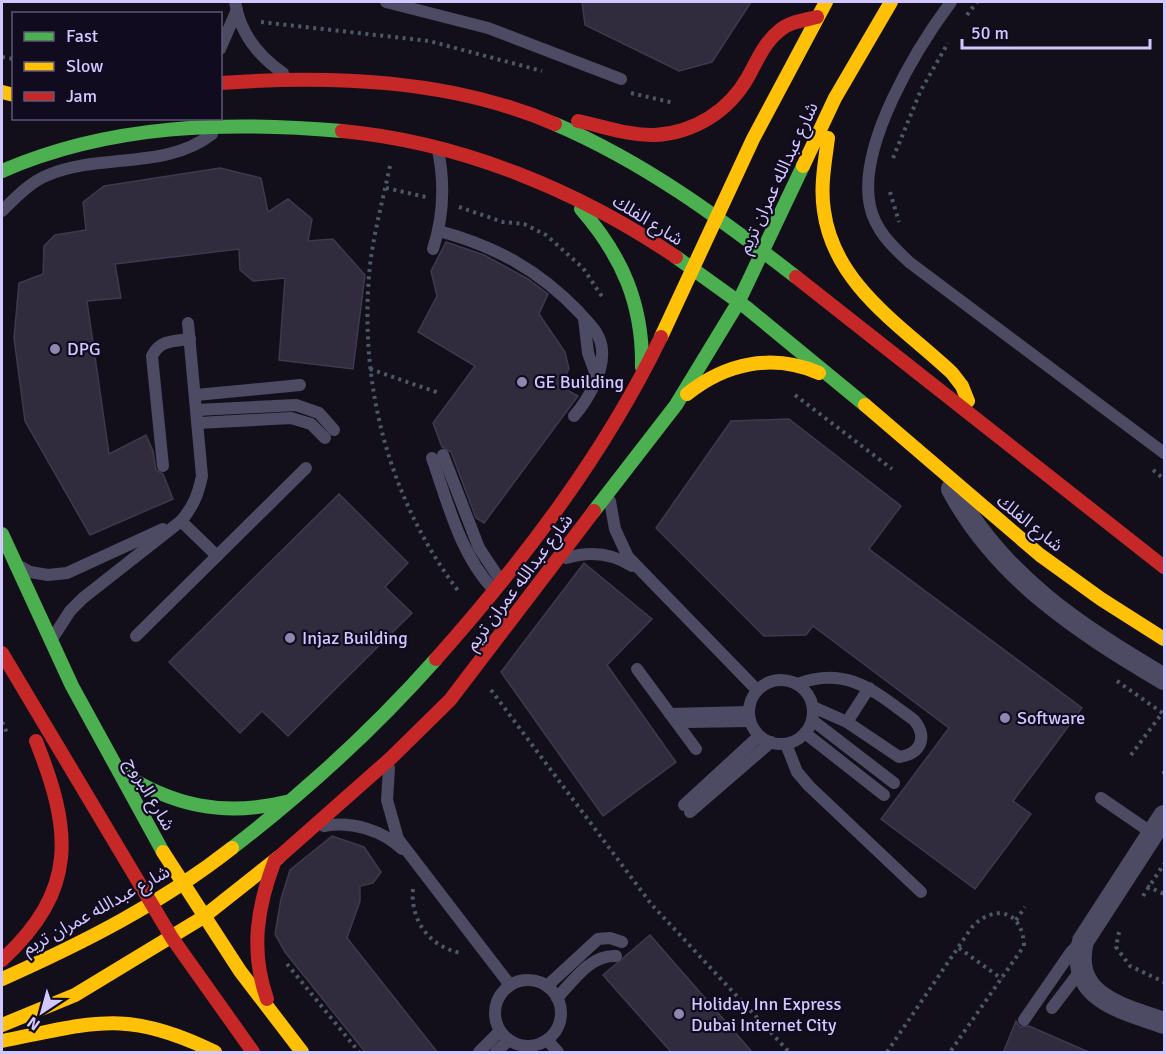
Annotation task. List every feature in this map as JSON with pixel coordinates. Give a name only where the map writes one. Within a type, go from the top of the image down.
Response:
[{"type":"main road","name":"شارع عبدالله عمران تريم","points":[[2,979],[44,962],[151,904],[182,884],[296,799],[367,735],[433,665],[498,586],[576,482],[642,375],[775,94],[826,2]]},
{"type":"main road","name":"شارع عبدالله عمران تريم","points":[[2,1025],[75,995],[202,918],[313,829],[450,700],[476,669],[675,405],[738,303],[835,98],[891,2]]},
{"type":"main road","points":[[222,82],[289,77],[363,80],[438,89],[635,134],[654,135],[691,128],[723,108],[737,95],[766,43],[781,30],[798,21],[817,17]]},
{"type":"main road","points":[[835,98],[820,183],[822,216],[832,247],[847,274],[867,298],[958,380],[967,397],[970,417]]},
{"type":"main road","points":[[501,104],[563,127],[623,156],[680,190],[764,251],[970,417],[1164,567]]},
{"type":"main road","name":"شارع الفلك","points":[[2,171],[34,156],[101,137],[222,126],[326,129],[395,139],[438,149],[498,167],[557,190],[625,225],[738,303],[839,383],[1000,524],[1061,572],[1164,639]]},
{"type":"main road","points":[[557,190],[581,208],[601,230],[618,255],[631,281],[640,312],[643,344],[642,375]]},
{"type":"main road","points":[[675,405],[698,384],[725,369],[757,362],[784,362],[813,369],[839,383]]},
{"type":"main road","name":"شارع البروج","points":[[2,534],[50,643],[113,766],[202,918],[302,1053]]},
{"type":"main road","points":[[2,653],[172,938],[253,1053]]},
{"type":"main road","points":[[2,960],[22,943],[43,915],[57,884],[64,841],[57,796],[10,669]]},
{"type":"main road","points":[[113,766],[149,791],[169,800],[201,809],[233,812],[265,808],[296,799]]},
{"type":"main road","points":[[275,860],[263,891],[256,924],[259,969],[264,991],[277,1022]]},
{"type":"main road","points":[[2,1041],[82,1023],[115,1022],[149,1024],[186,1037],[215,1053]]},
{"type":"street","points":[[943,472],[964,512],[994,551],[1027,586],[1065,617],[1164,679]]},
{"type":"street","points":[[1158,825],[1083,941],[1080,955],[1082,970],[1088,986],[1100,997],[1164,1023]]},
{"type":"lane","points":[[386,2],[488,28],[621,79]]},
{"type":"lane","points":[[951,2],[914,58],[893,99],[867,174],[870,208],[884,238],[909,262],[1164,453]]},
{"type":"lane","points":[[222,44],[237,10]]},
{"type":"lane","points":[[237,10],[256,50],[289,77]]},
{"type":"lane","points":[[2,212],[21,193],[48,175],[83,166],[178,152],[202,142],[222,126]]},
{"type":"lane","points":[[433,249],[439,231],[443,201],[442,170],[438,149]]},
{"type":"lane","points":[[439,231],[472,240],[504,253],[533,271],[560,292],[584,318],[588,353],[596,375],[589,397],[574,416]]},
{"type":"lane","points":[[50,643],[59,626],[83,598],[181,521],[192,508],[202,476],[188,322]]},
{"type":"lane","points":[[164,466],[152,356],[157,346],[167,342],[190,339]]},
{"type":"lane","points":[[195,394],[300,385]]},
{"type":"lane","points":[[197,416],[291,418],[330,434]]},
{"type":"lane","points":[[438,457],[479,548],[498,586],[480,575],[467,551],[438,457]]},
{"type":"lane","points":[[136,636],[306,468]]},
{"type":"lane","points":[[611,490],[615,529],[620,544],[639,570],[758,690]]},
{"type":"lane","points":[[181,521],[217,556]]},
{"type":"lane","points":[[13,563],[30,572],[48,575],[67,573],[181,521]]},
{"type":"lane","points":[[558,560],[574,555],[600,554],[624,561],[639,570]]},
{"type":"lane","points":[[637,669],[696,749]]},
{"type":"lane","points":[[797,684],[807,694],[813,707],[812,720],[805,733],[786,744],[765,739],[749,716],[751,700],[758,690],[769,682],[797,684],[826,677],[841,678],[869,688],[914,720],[921,728],[923,739],[918,749],[910,755],[899,757],[848,722],[813,707]]},
{"type":"lane","points":[[848,722],[869,688]]},
{"type":"lane","points":[[673,718],[749,716]]},
{"type":"lane","points":[[812,720],[894,783]]},
{"type":"lane","points":[[805,733],[884,795]]},
{"type":"lane","points":[[687,808],[765,739]]},
{"type":"lane","points":[[786,744],[797,772],[921,892]]},
{"type":"lane","points":[[391,758],[387,779],[390,820],[419,869],[510,985]]},
{"type":"lane","points":[[1101,798],[1158,825]]},
{"type":"lane","points":[[313,829],[348,825],[365,828],[389,839],[410,856]]},
{"type":"lane","points":[[547,986],[597,939],[610,938],[622,942]]},
{"type":"lane","points":[[1024,1020],[1067,957],[1076,945],[1083,941]]},
{"type":"lane","points":[[557,998],[595,960],[604,955],[616,956]]},
{"type":"lane","points":[[1052,1008],[1082,970]]},
{"type":"lane","points":[[529,980],[547,986],[557,998],[561,1016],[554,1034],[547,1040],[528,1046],[505,1036],[495,1011],[502,992],[510,985],[529,980]]},
{"type":"lane","points":[[479,1053],[505,1036]]},
{"type":"lane","points":[[496,1053],[505,1036]]},
{"type":"lane","points":[[547,1040],[558,1053]]},
{"type":"path","points":[[964,19],[977,2]]},
{"type":"path","points":[[237,10],[429,41],[550,73]]},
{"type":"path","points":[[892,161],[921,90],[953,35]]},
{"type":"path","points":[[630,92],[675,103],[691,128]]},
{"type":"path","points":[[395,139],[370,263],[366,326],[371,389],[385,450],[408,509],[438,564],[462,596],[480,575]]},
{"type":"path","points":[[889,183],[892,205],[900,225]]},
{"type":"path","points":[[386,188],[443,201],[503,222],[524,224],[546,235],[583,268],[605,302]]},
{"type":"path","points":[[370,369],[439,393]]},
{"type":"path","points":[[791,392],[901,475]]},
{"type":"path","points":[[476,669],[652,905],[789,1053]]},
{"type":"path","points":[[1110,676],[1164,713],[1131,755]]},
{"type":"path","points":[[1137,905],[1164,864]]},
{"type":"path","points":[[419,869],[412,900],[415,916],[423,931],[435,943],[450,951],[467,954],[484,951]]},
{"type":"path","points":[[1016,920],[1025,907]]},
{"type":"path","points":[[887,1053],[958,948],[984,915],[1001,912],[1016,920],[1023,932],[1024,946],[950,1053]]},
{"type":"path","points":[[1125,923],[1119,932],[1116,947],[1130,966],[1164,982]]},
{"type":"path","points":[[958,948],[1002,979]]},
{"type":"path","points":[[281,956],[358,1053]]},
{"type":"building","points":[[582,2],[751,2],[712,62],[679,71],[585,25]]},
{"type":"building","name":"DPG","points":[[220,168],[261,178],[268,212],[288,199],[312,219],[308,241],[333,239],[365,275],[353,369],[279,360],[285,278],[253,281],[240,270],[239,249],[115,264],[121,298],[87,301],[109,454],[146,435],[153,451],[156,470],[163,474],[173,499],[90,535],[25,421],[14,338],[19,283],[43,274],[44,246],[55,235],[86,230],[83,202],[104,186]]},
{"type":"building","name":"GE Building","points":[[446,242],[484,255],[528,279],[548,294],[539,314],[565,352],[569,369],[560,386],[578,396],[484,523],[476,518],[451,452],[442,447],[433,423],[475,366],[418,332],[437,296],[431,271]]},
{"type":"building","points":[[789,419],[901,506],[869,549],[1082,708],[1013,801],[1031,814],[975,889],[881,819],[949,728],[813,626],[806,635],[764,636],[656,528],[731,421]]},
{"type":"building","name":"Injaz Building","points":[[339,494],[408,563],[385,587],[412,613],[288,736],[262,711],[240,733],[169,662]]},
{"type":"building","points":[[584,563],[652,619],[607,665],[676,762],[603,816],[501,672]]},
{"type":"building","points":[[332,836],[364,847],[381,872],[373,883],[360,886],[360,901],[347,938],[438,1053],[366,1053],[285,952],[275,934],[281,899],[290,870]]},
{"type":"building","name":"Holiday Inn Express Dubai Internet City","points":[[650,935],[753,1053],[672,1053],[603,975]]},
{"type":"building","points":[[1016,1021],[1020,1027],[1029,1026],[1091,1053],[1003,1053]]},
{"type":"traffic: fast","points":[[555,124],[620,156],[680,193],[796,277]]},
{"type":"traffic: fast","points":[[2,171],[43,155],[85,144],[127,135],[169,130],[256,126],[342,131]]},
{"type":"traffic: fast","points":[[594,511],[676,405],[738,303],[803,166]]},
{"type":"traffic: fast","points":[[581,209],[608,245],[627,282],[639,322],[642,367]]},
{"type":"traffic: fast","points":[[676,257],[747,308],[865,405]]},
{"type":"traffic: fast","points":[[2,534],[72,686],[163,852]]},
{"type":"traffic: fast","points":[[232,848],[338,758],[436,659]]},
{"type":"traffic: fast","points":[[119,771],[159,793],[199,805],[241,808],[286,802]]},
{"type":"traffic: slow","points":[[661,337],[753,139],[826,2]]},
{"type":"traffic: slow","points":[[803,166],[835,98],[891,2]]},
{"type":"traffic: slow","points":[[2,92],[12,94]]},
{"type":"traffic: slow","points":[[828,138],[823,174],[823,202],[830,237],[841,261],[873,302],[952,373],[962,386],[968,401]]},
{"type":"traffic: slow","points":[[687,394],[717,375],[750,364],[784,363],[819,373]]},
{"type":"traffic: slow","points":[[865,405],[1040,555],[1101,599],[1164,639]]},
{"type":"traffic: slow","points":[[2,979],[121,921],[178,887],[232,848]]},
{"type":"traffic: slow","points":[[163,852],[240,971],[302,1052]]},
{"type":"traffic: slow","points":[[2,1025],[75,995],[202,918],[279,857]]},
{"type":"traffic: slow","points":[[2,1041],[86,1025],[132,1024],[184,1038],[215,1052]]},
{"type":"traffic: jam","points":[[578,121],[645,135],[669,133],[697,125],[721,110],[731,100],[748,77],[765,47],[779,31],[792,23],[817,17]]},
{"type":"traffic: jam","points":[[222,83],[348,81],[433,89],[475,97],[555,124]]},
{"type":"traffic: jam","points":[[342,131],[431,146],[517,173],[600,211],[676,257]]},
{"type":"traffic: jam","points":[[796,277],[1164,567]]},
{"type":"traffic: jam","points":[[436,659],[500,584],[588,465],[639,381],[661,337]]},
{"type":"traffic: jam","points":[[279,857],[391,758],[450,700],[594,511]]},
{"type":"traffic: jam","points":[[2,653],[172,938],[253,1052]]},
{"type":"traffic: jam","points":[[2,960],[27,934],[44,909],[56,884],[61,858],[61,831],[57,803],[36,741]]},
{"type":"traffic: jam","points":[[267,999],[257,946],[260,912],[275,860]]},
{"type":"place","name":"DPG","points":[[55,349]]},
{"type":"place","name":"GE Building","points":[[522,382]]},
{"type":"place","name":"Injaz Building","points":[[290,638]]},
{"type":"place","name":"Software","points":[[1005,718]]},
{"type":"place","name":"Holiday Inn Express Dubai Internet City","points":[[679,1014]]}]
